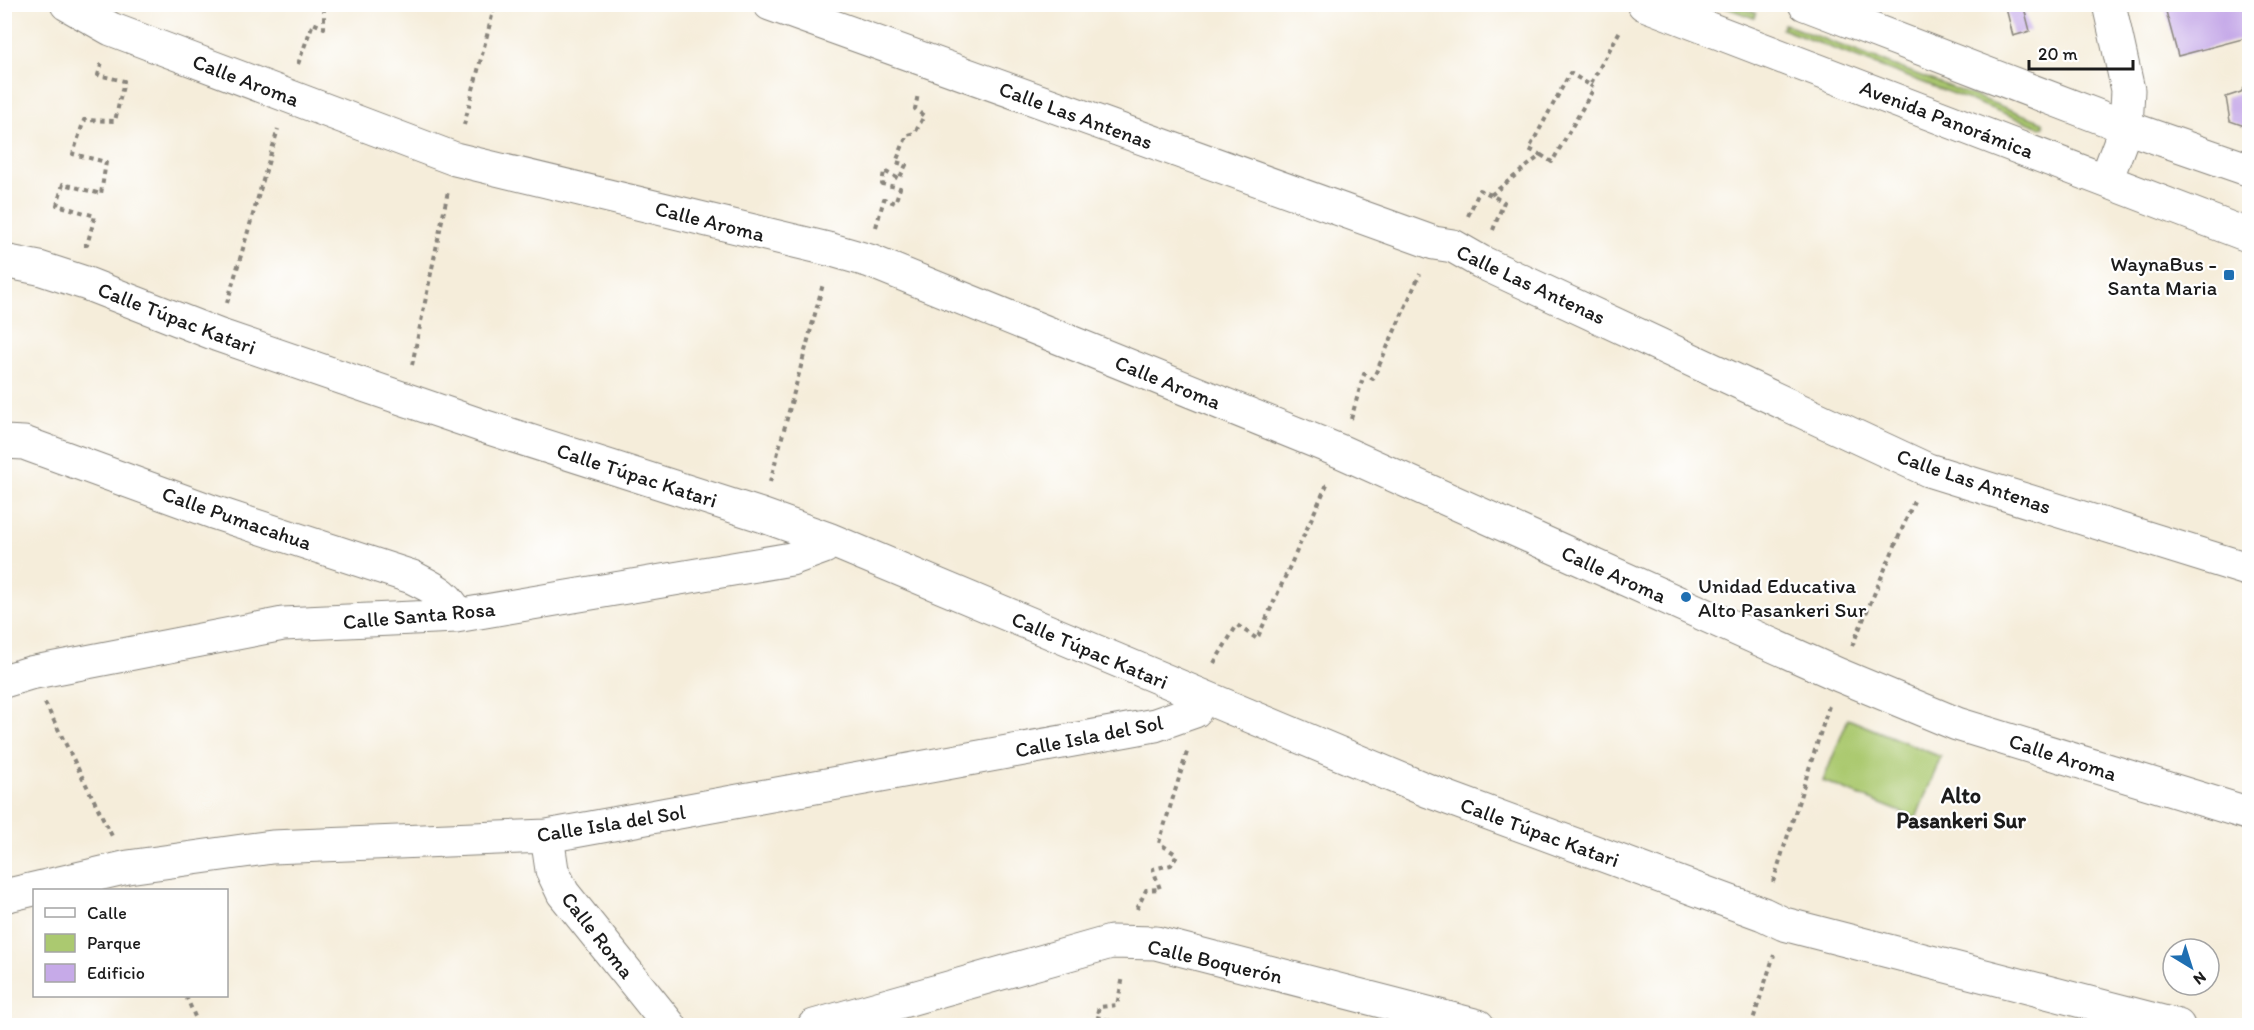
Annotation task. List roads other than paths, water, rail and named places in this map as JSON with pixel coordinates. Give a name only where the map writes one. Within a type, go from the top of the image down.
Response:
[{"type":"street","name":"Calle Aroma","points":[[67,4],[111,29],[455,159],[870,261],[1342,452],[1839,675],[1957,724],[2250,814]]},
{"type":"street","name":"Calle Las Antenas","points":[[770,4],[1134,137],[1434,243],[1453,246],[1481,262],[1928,470],[2250,570]]},
{"type":"street","name":"Avenida Panorámica","points":[[1644,4],[2250,236]]},
{"type":"street","points":[[1805,4],[2126,127],[2250,170]]},
{"type":"street","points":[[2106,180],[2126,127],[2128,90],[2109,4]]},
{"type":"street","name":"Calle Túpac Katari","points":[[4,261],[39,268],[218,335],[761,515],[828,540],[1196,702],[1763,914],[1784,924],[2178,1026]]},
{"type":"street","name":"Calle Pumacahua","points":[[4,442],[24,443],[213,512],[412,577],[440,592],[451,603],[456,616]]},
{"type":"street","name":"Calle Santa Rosa","points":[[17,677],[283,624],[456,616],[791,559],[824,547],[828,540]]},
{"type":"street","name":"Calle Isla del Sol","points":[[34,889],[128,867],[272,847],[547,836],[1155,725],[1196,702]]},
{"type":"street","name":"Calle Roma","points":[[547,836],[552,870],[563,893],[670,1026]]},
{"type":"street","name":"Calle Isla del Sol","points":[[4,896],[33,889]]},
{"type":"street","name":"Calle Boquerón","points":[[814,1026],[1111,942],[1156,943],[1478,1026]]},
{"type":"place","name":"WaynaBus - Santa Maria","points":[[2229,275]]},
{"type":"place","name":"Unidad Educativa Alto Pasankeri Sur","points":[[1686,597]]},
{"type":"district","name":"Alto Pasankeri Sur","points":[[1961,808]]}]
